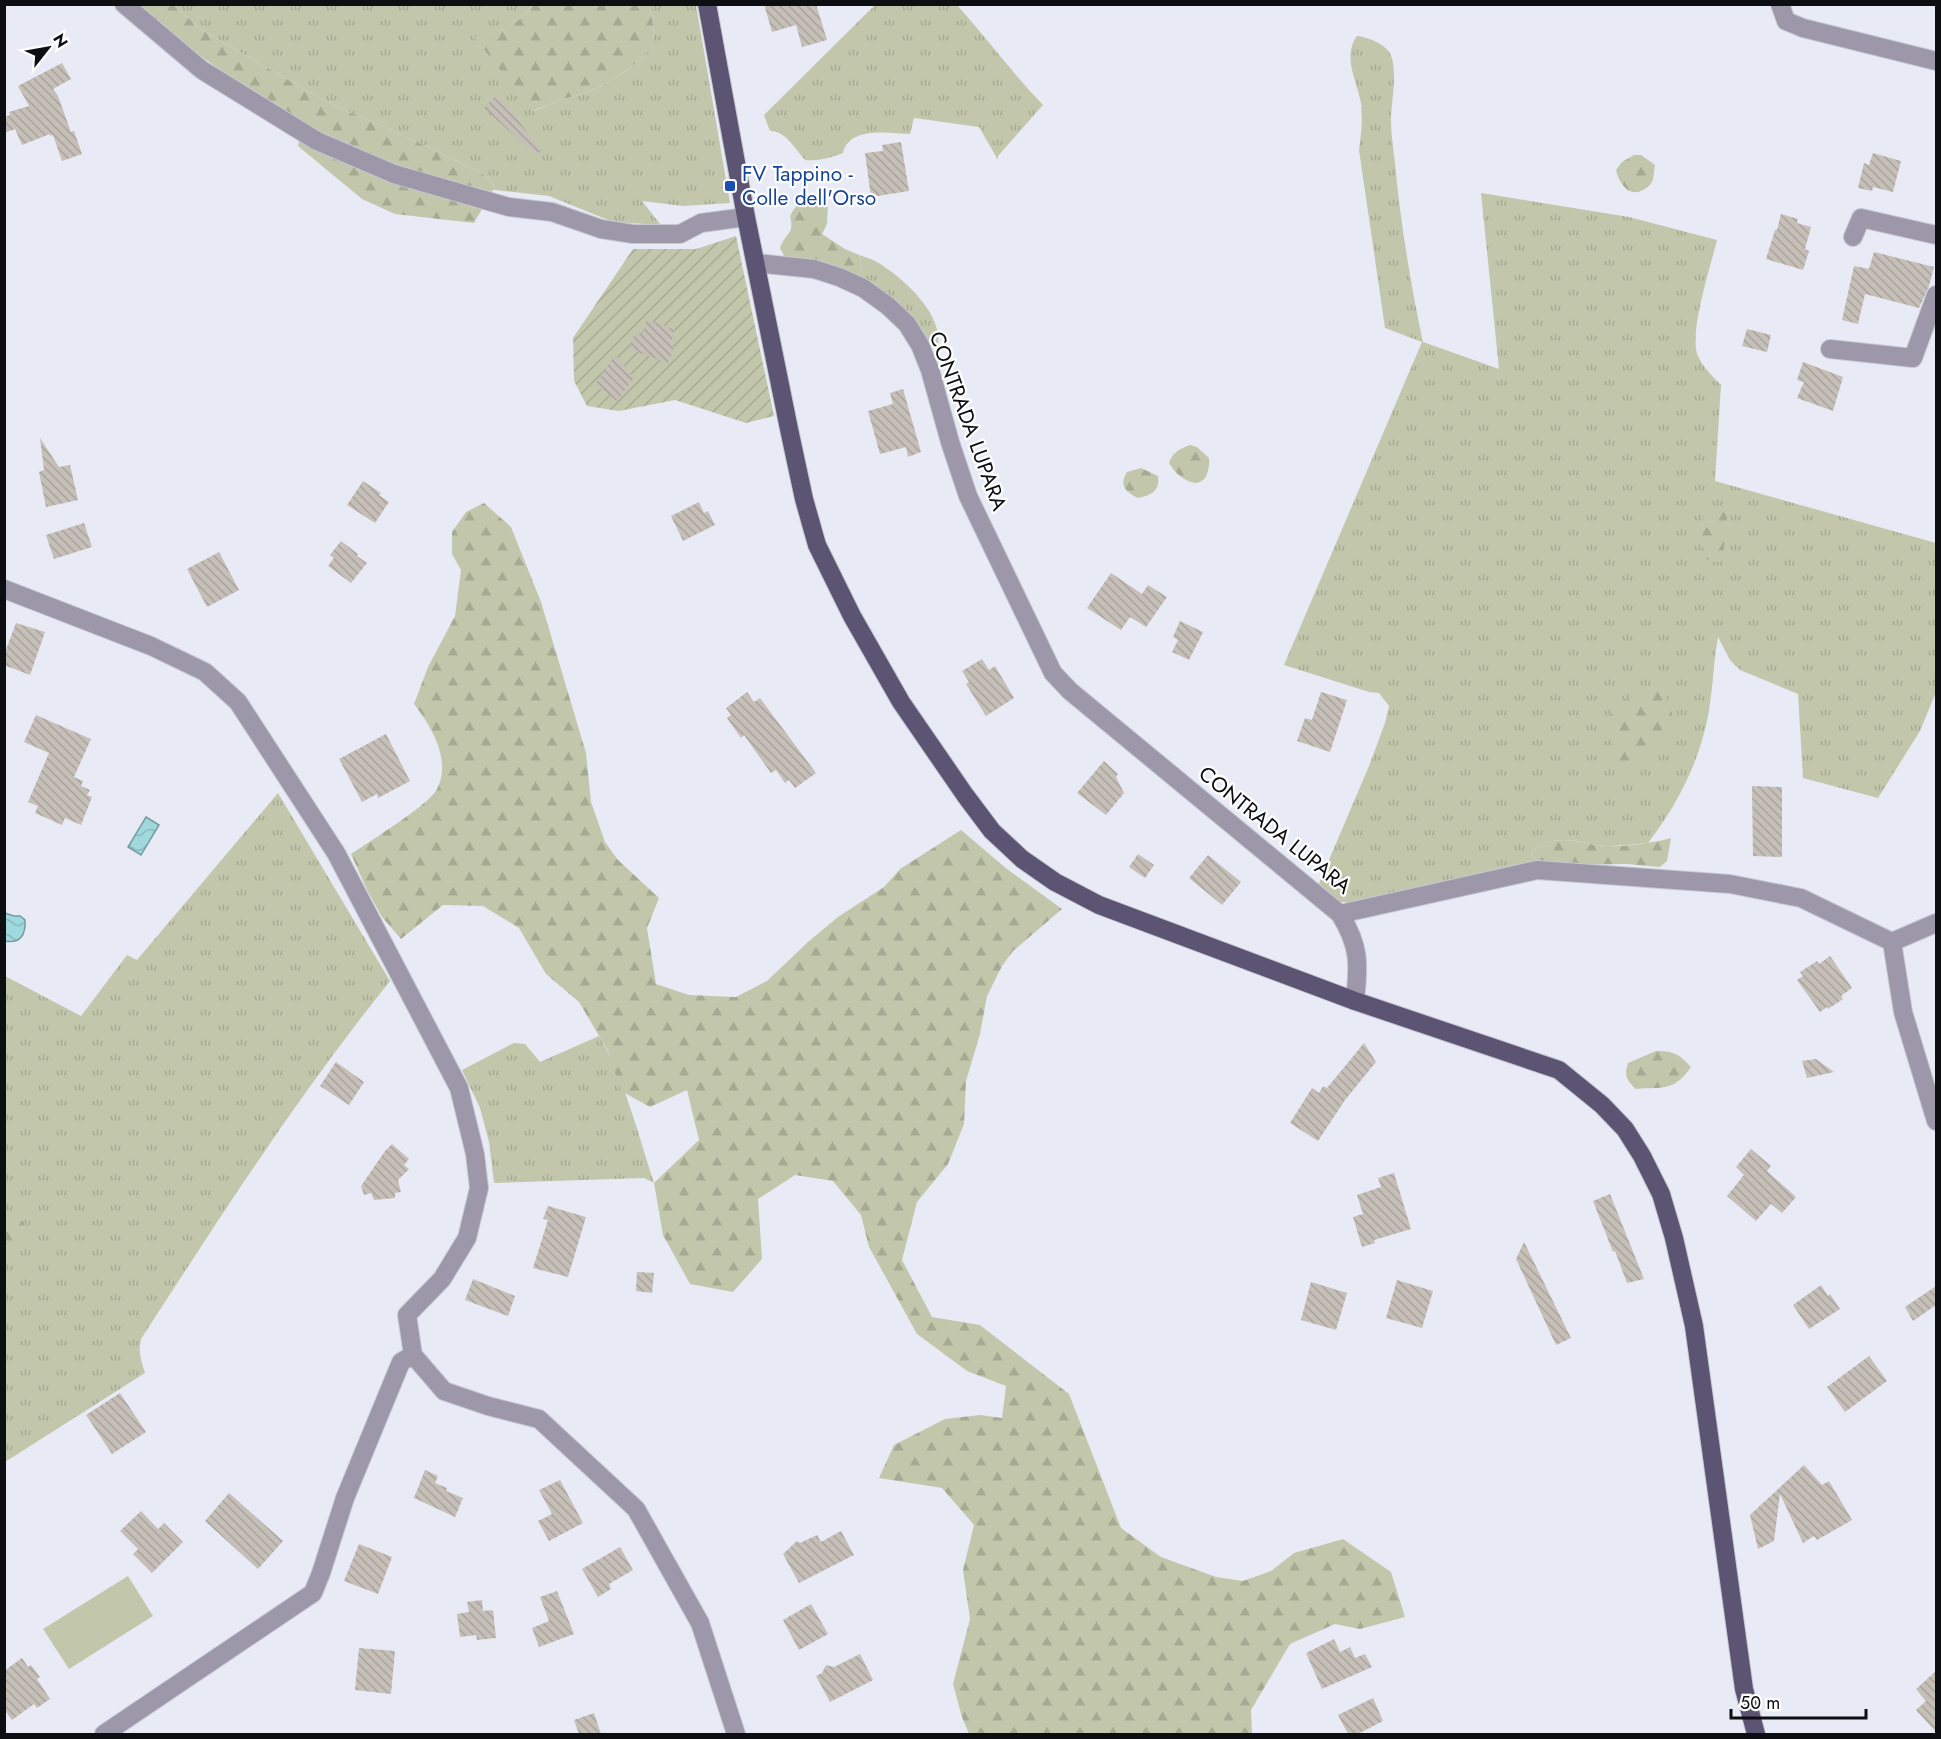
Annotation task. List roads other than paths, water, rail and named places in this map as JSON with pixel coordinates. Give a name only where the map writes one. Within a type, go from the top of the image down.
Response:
[{"type":"main road","points":[[707,4],[746,217],[804,499],[817,545],[852,616],[901,702],[992,831],[1022,859],[1099,905],[1355,1001],[1559,1070],[1602,1105],[1625,1129],[1642,1156],[1661,1194],[1684,1277],[1694,1326],[1744,1689],[1756,1734]]},
{"type":"street","points":[[124,4],[202,70],[317,141],[394,174],[510,207],[552,212],[601,229],[633,234],[680,234],[701,223],[746,217]]},
{"type":"street","points":[[1780,4],[1786,21],[1803,28],[1936,61]]},
{"type":"street","points":[[1853,237],[1861,218],[1936,235]]},
{"type":"street","name":"CONTRADA LUPARA","points":[[756,263],[814,269],[839,278],[863,288],[888,306],[907,324],[920,345],[930,370],[950,442],[968,495],[1053,673],[1070,691],[1340,914],[1537,870],[1730,885],[1801,898],[1892,942]]},
{"type":"street","points":[[1830,349],[1913,358],[1936,296]]},
{"type":"street","points":[[4,589],[151,646],[205,672],[238,702],[336,853],[459,1088],[475,1154],[479,1188],[467,1238],[442,1279],[407,1315],[413,1355],[444,1391],[488,1406],[539,1419],[636,1509],[700,1623],[736,1734]]},
{"type":"street","points":[[1340,914],[1352,934],[1357,953],[1358,976],[1355,1001]]},
{"type":"street","points":[[1936,923],[1892,942],[1904,1012],[1936,1121]]},
{"type":"street","points":[[104,1734],[313,1593],[345,1498],[401,1362],[413,1355]]},
{"type":"water","points":[[146,817],[159,825],[141,855],[128,847]]},
{"type":"water","points":[[5,913],[20,916],[25,920],[23,934],[18,940],[5,941]]},
{"type":"place","name":"FV Tappino - Colle dell'Orso","points":[[730,186]]}]
